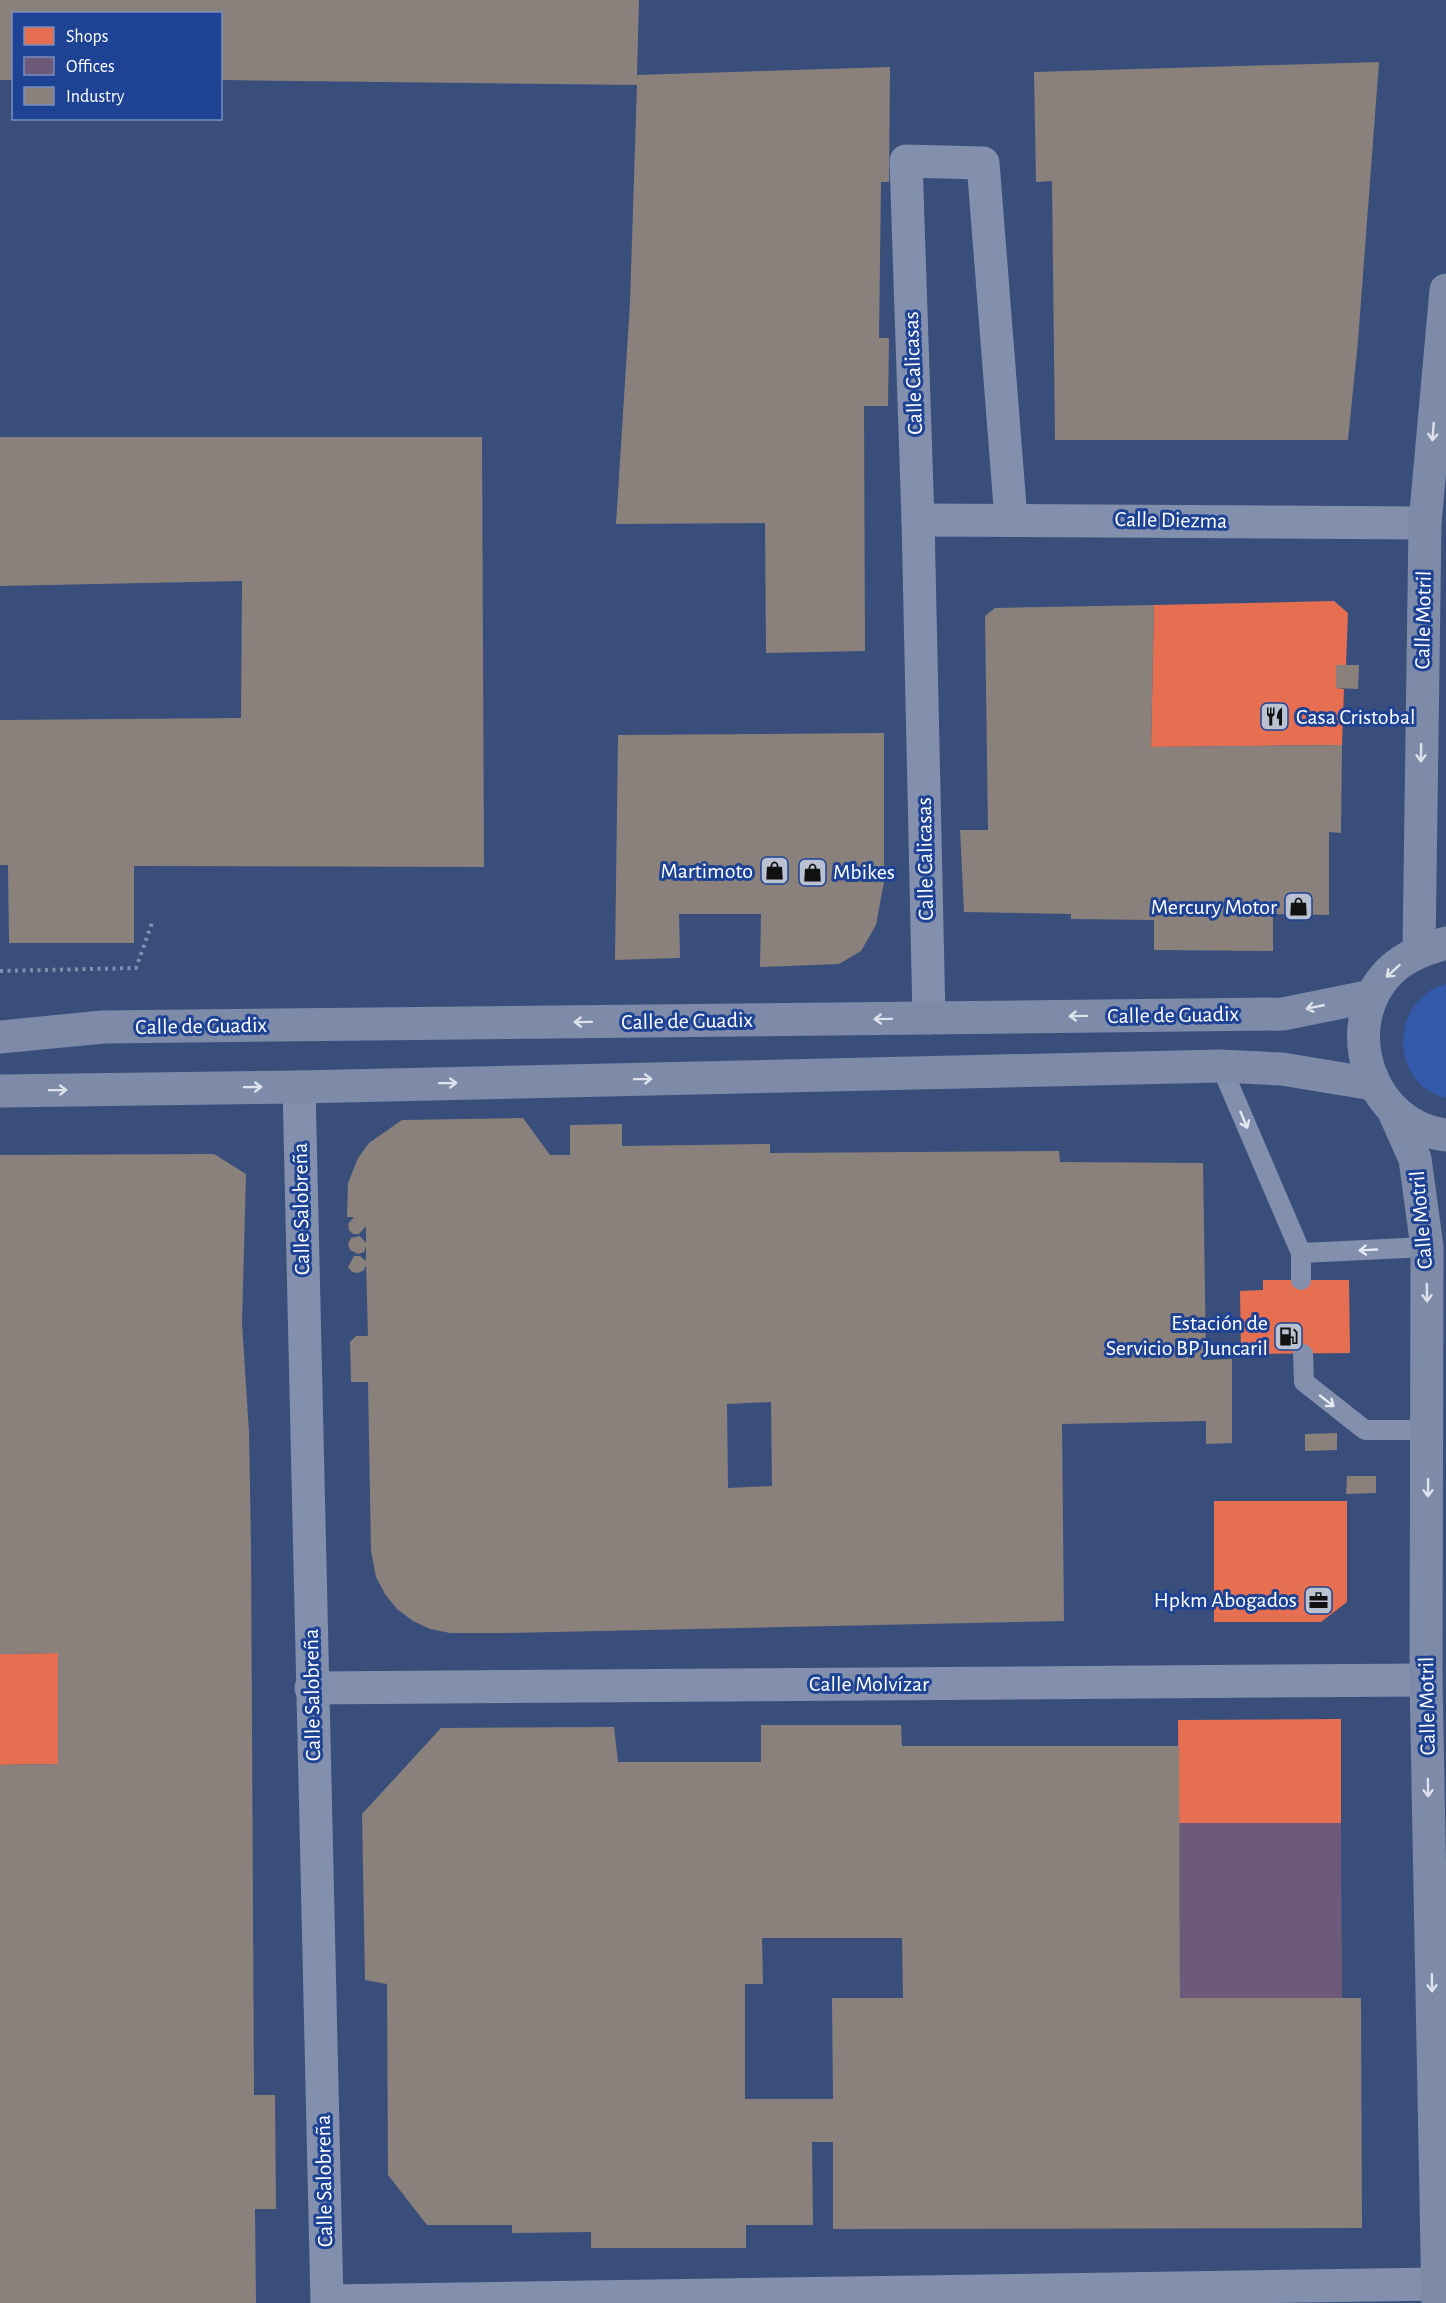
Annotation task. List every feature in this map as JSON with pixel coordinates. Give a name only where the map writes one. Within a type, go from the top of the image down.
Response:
[{"type":"street","name":"Calle Calicasas","points":[[929,1018],[918,520],[906,161],[983,163],[1011,519]]},
{"type":"street","name":"Calle Motril","points":[[1432,947],[1425,523],[1446,290]]},
{"type":"street","name":"Calle Diezma","points":[[918,520],[1425,523]]},
{"type":"street","points":[[1432,947],[1389,972],[1372,996],[1364,1020],[1363,1049],[1373,1084],[1395,1114],[1428,1133],[1446,1135]]},
{"type":"street","name":"Calle de Guadix","points":[[0,1037],[102,1027],[1283,1014],[1372,996]]},
{"type":"street","points":[[0,1091],[299,1087],[1221,1066],[1282,1069],[1373,1084]]},
{"type":"street","name":"Calle Salobreña","points":[[299,1087],[311,1688],[327,2302]]},
{"type":"street","name":"Calle Motril","points":[[1395,1114],[1415,1159],[1426,1247],[1428,1430],[1426,1680],[1438,2293]]},
{"type":"street","name":"Calle Molvízar","points":[[311,1688],[1426,1680]]},
{"type":"street","points":[[327,2302],[1438,2293]]},
{"type":"lane","points":[[1221,1066],[1300,1253],[1301,1280]]},
{"type":"lane","points":[[1300,1253],[1426,1247]]},
{"type":"lane","points":[[1302,1354],[1304,1382],[1365,1430],[1428,1430]]},
{"type":"path","points":[[0,971],[136,968],[153,920]]},
{"type":"shaded area","points":[[1446,984],[1446,1098],[1427,1089],[1414,1076],[1406,1059],[1403,1041],[1406,1023],[1414,1006],[1428,993]]},
{"type":"building: Shops","points":[[1334,601],[1348,613],[1346,665],[1336,665],[1336,688],[1344,689],[1342,745],[1151,747],[1154,605]]},
{"type":"building: Shops","points":[[1263,1280],[1349,1280],[1350,1353],[1241,1354],[1240,1291],[1263,1290]]},
{"type":"building: Shops","points":[[1214,1501],[1347,1501],[1347,1602],[1321,1622],[1214,1622]]},
{"type":"building: Shops","points":[[58,1653],[58,1764],[0,1765],[0,1654]]},
{"type":"building: Shops","points":[[1341,1719],[1341,1823],[1179,1823],[1178,1720]]},
{"type":"building: Offices","points":[[1179,1823],[1341,1823],[1342,1998],[1180,1998]]},
{"type":"building: Industry","points":[[0,0],[639,0],[637,75],[890,67],[889,182],[881,182],[879,338],[889,338],[888,406],[864,406],[865,651],[766,653],[765,523],[616,524],[630,303],[637,85],[222,80],[222,12],[12,12],[12,80],[0,80]]},
{"type":"building: Industry","points":[[1379,62],[1358,341],[1348,440],[1055,440],[1052,181],[1036,182],[1034,72]]},
{"type":"building: Industry","points":[[0,437],[482,437],[484,867],[134,866],[134,943],[9,943],[8,865],[0,865],[0,720],[241,718],[242,581],[0,586]]},
{"type":"building: Industry","points":[[1154,605],[1151,747],[1342,745],[1341,833],[1329,832],[1329,915],[1273,914],[1273,951],[1154,950],[1154,920],[1071,919],[1071,914],[964,912],[960,830],[988,830],[985,616],[995,608]]},
{"type":"building: Industry","points":[[1336,665],[1359,665],[1358,689],[1336,688]]},
{"type":"building: Industry","points":[[884,733],[884,882],[876,925],[861,951],[839,964],[760,967],[761,914],[679,914],[680,958],[615,960],[618,735]]},
{"type":"building: Industry","points":[[523,1118],[550,1155],[570,1155],[570,1125],[622,1124],[622,1146],[770,1144],[770,1153],[1059,1151],[1060,1162],[1203,1163],[1206,1360],[1232,1359],[1232,1443],[1206,1444],[1206,1421],[1062,1424],[1064,1621],[503,1633],[450,1633],[430,1629],[413,1621],[397,1609],[385,1594],[376,1577],[371,1551],[368,1382],[351,1382],[350,1342],[356,1336],[368,1336],[366,1265],[364,1270],[358,1273],[352,1272],[348,1267],[354,1256],[360,1256],[366,1261],[366,1246],[364,1252],[358,1254],[350,1250],[348,1244],[351,1238],[360,1236],[366,1243],[366,1226],[359,1234],[353,1234],[349,1230],[348,1224],[354,1217],[347,1217],[348,1183],[358,1158],[369,1143],[402,1120]],"holes":[[[771,1402],[772,1486],[728,1488],[727,1404]]]},
{"type":"building: Industry","points":[[214,1154],[246,1174],[242,1323],[249,1432],[251,1544],[254,2095],[275,2095],[276,2209],[255,2209],[256,2303],[0,2303],[0,1765],[58,1764],[58,1653],[0,1654],[0,1155]]},
{"type":"building: Industry","points":[[1337,1433],[1337,1450],[1305,1451],[1305,1434]]},
{"type":"building: Industry","points":[[1347,1476],[1376,1476],[1376,1493],[1346,1494]]},
{"type":"building: Industry","points":[[761,1725],[901,1725],[902,1746],[1179,1746],[1180,1998],[1361,1998],[1362,2228],[833,2229],[833,2142],[812,2142],[813,2225],[746,2225],[746,2248],[591,2248],[591,2232],[512,2233],[512,2225],[427,2225],[388,2175],[387,1984],[365,1980],[362,1814],[441,1728],[614,1727],[618,1762],[761,1762]],"holes":[[[762,1938],[902,1938],[903,1998],[832,1998],[833,2099],[745,2099],[745,1984],[763,1984]]]},
{"type":"place","name":"Casa Cristobal","points":[[1275,717]]},
{"type":"place","name":"Martimoto","points":[[774,871]]},
{"type":"place","name":"Mbikes","points":[[812,872]]},
{"type":"place","name":"Mercury Motor","points":[[1298,907]]},
{"type":"place","name":"Estación de Servicio BP Juncaril","points":[[1289,1336]]},
{"type":"place","name":"Hpkm Abogados","points":[[1318,1600]]}]
